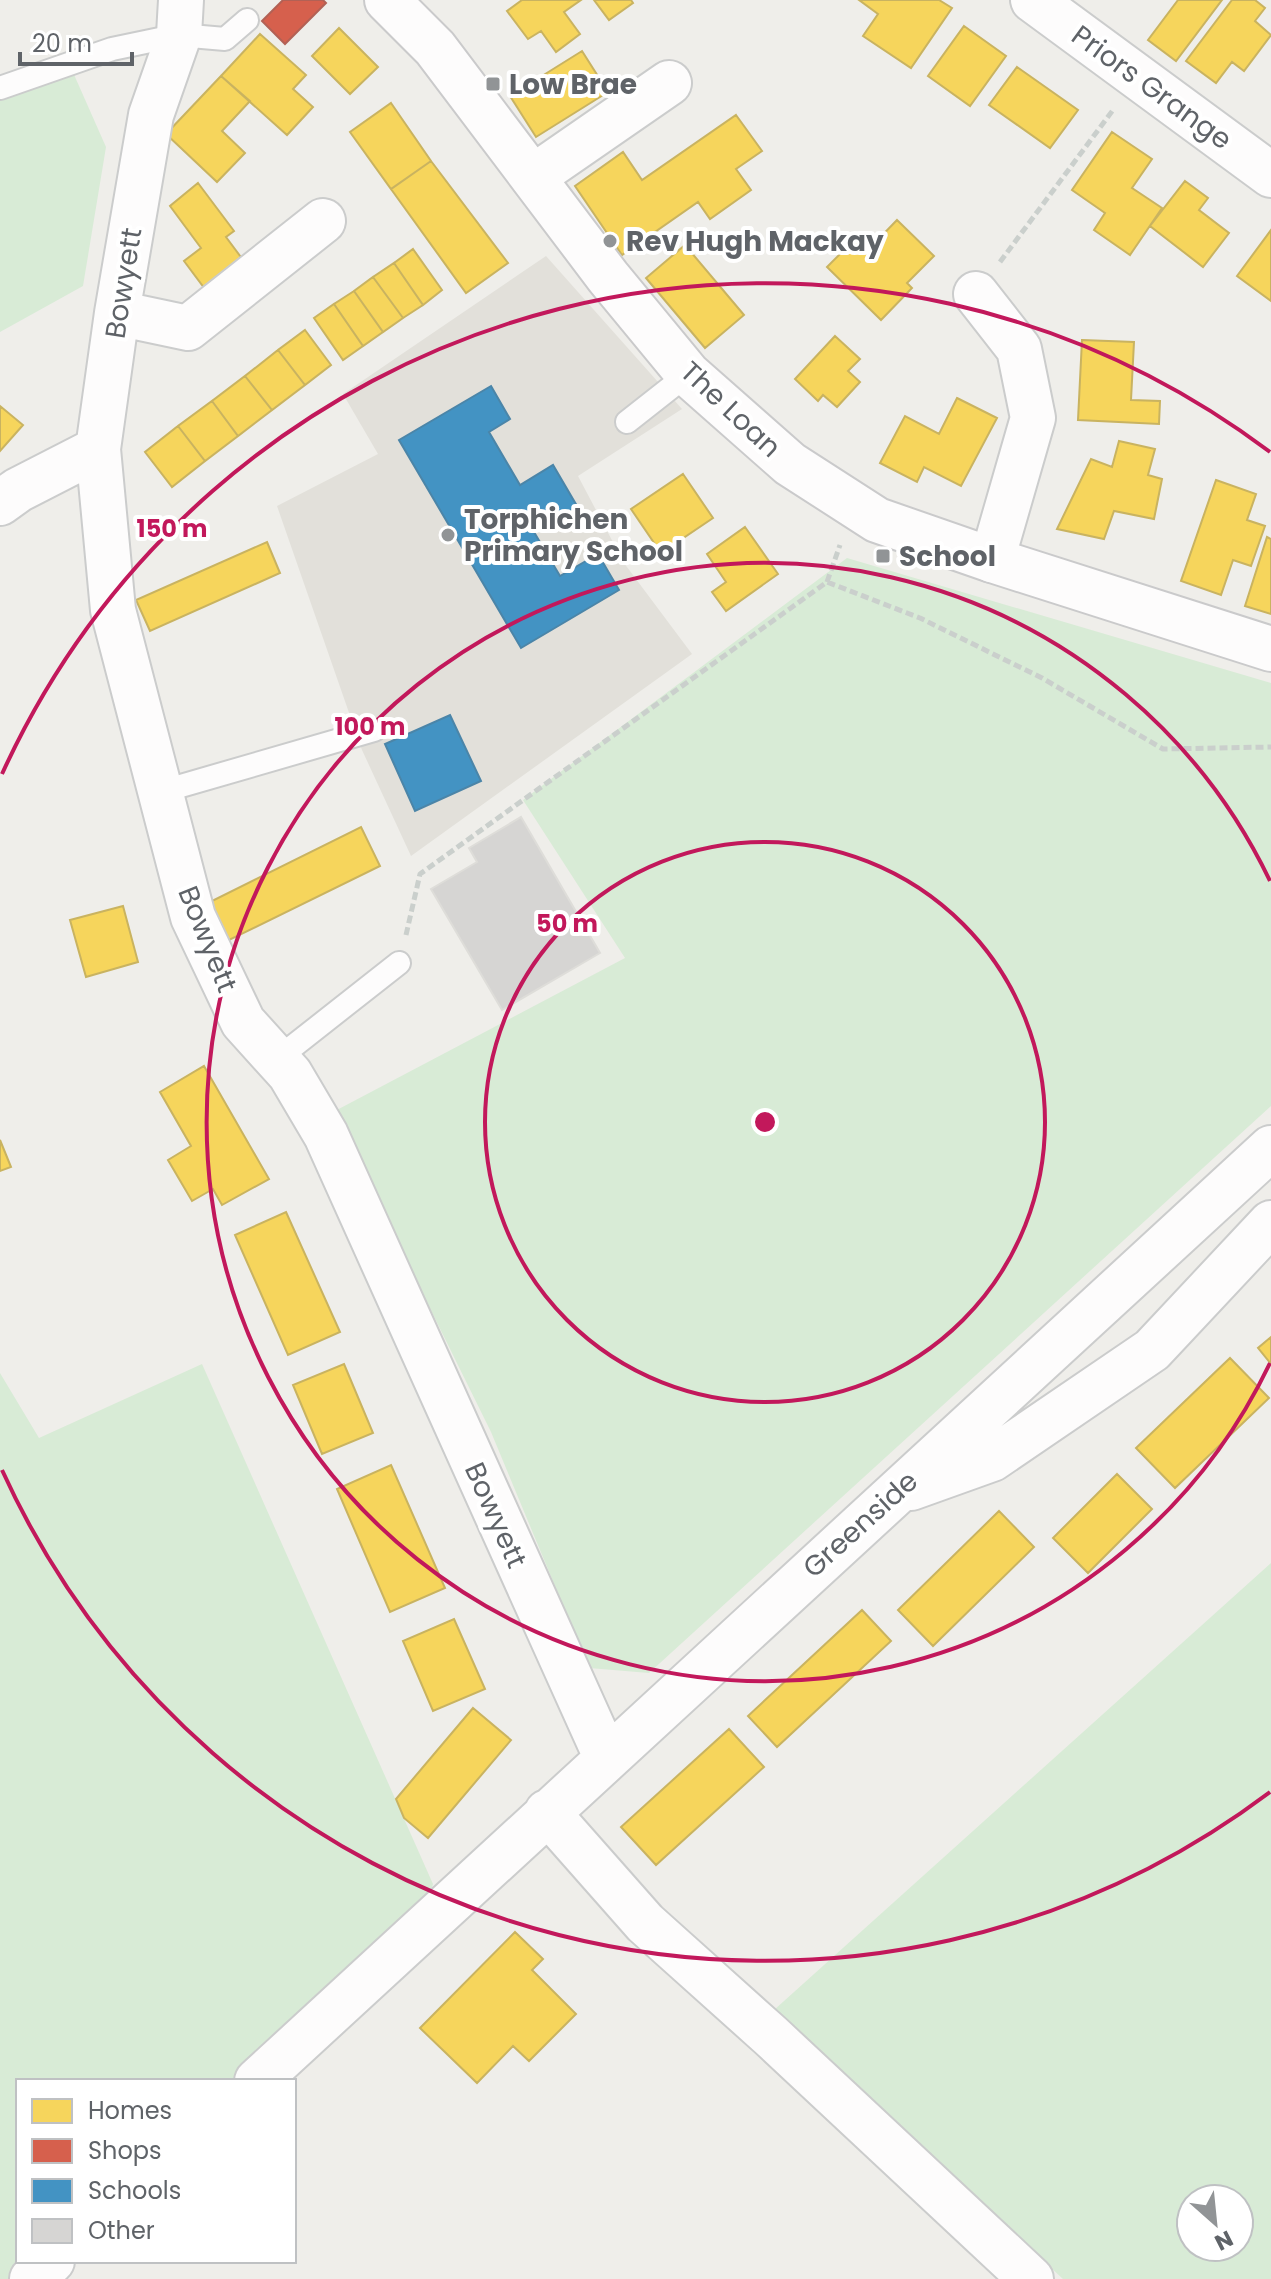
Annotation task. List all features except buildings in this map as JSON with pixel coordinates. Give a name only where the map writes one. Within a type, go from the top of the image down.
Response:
[{"type":"street","name":"The Loan","points":[[387,0],[435,48],[608,277],[688,374],[790,464],[877,520],[1271,649]]},
{"type":"street","name":"Priors Grange","points":[[1033,0],[1271,175]]},
{"type":"street","name":"Bowyett","points":[[180,17],[151,115],[117,313],[98,449],[113,610],[193,917],[243,1022],[290,1074],[326,1135],[606,1757]]},
{"type":"street","points":[[533,177],[669,83]]},
{"type":"street","points":[[117,313],[188,328],[323,221]]},
{"type":"street","points":[[976,294],[1019,349],[1033,418],[992,560]]},
{"type":"street","points":[[0,503],[18,490],[98,449]]},
{"type":"street","name":"Greenside","points":[[259,2079],[1271,1148]]},
{"type":"street","points":[[893,1494],[992,1459],[1152,1350],[1271,1223]]},
{"type":"street","points":[[547,1812],[645,1923],[1031,2279]]},
{"type":"street","points":[[32,2279],[50,2263]]},
{"type":"lane","points":[[0,88],[112,49],[180,17],[225,39],[247,20]]},
{"type":"lane","points":[[627,422],[688,374]]},
{"type":"lane","points":[[160,792],[374,730]]},
{"type":"lane","points":[[277,1059],[399,963]]},
{"type":"path","points":[[976,294],[1138,77]]},
{"type":"path","points":[[399,963],[420,874],[827,582],[920,618],[1015,665],[1163,749],[1271,747]]},
{"type":"shaded area","name":"Torphichen Primary School","points":[[546,256],[682,409],[578,476],[624,563],[692,654],[411,856],[362,750],[277,506],[378,454],[343,394]]},
{"type":"green space","points":[[68,61],[106,147],[83,286],[0,332],[0,84]]},
{"type":"green space","points":[[847,558],[1271,683],[1271,1106],[649,1673],[589,1668],[491,1432],[333,1112],[625,958],[523,800]]},
{"type":"green space","points":[[202,1364],[433,1884],[424,1915],[240,2079],[16,2079],[16,2263],[34,2263],[16,2279],[0,2279],[0,1373],[39,1438]]},
{"type":"green space","points":[[1271,1563],[1271,2279],[1063,2279],[774,2010]]},
{"type":"place","name":"Low Brae","points":[[493,84]]},
{"type":"place","name":"Rev Hugh Mackay","points":[[610,241]]},
{"type":"place","name":"Torphichen Primary School","points":[[448,535]]},
{"type":"place","name":"School","points":[[883,556]]}]
